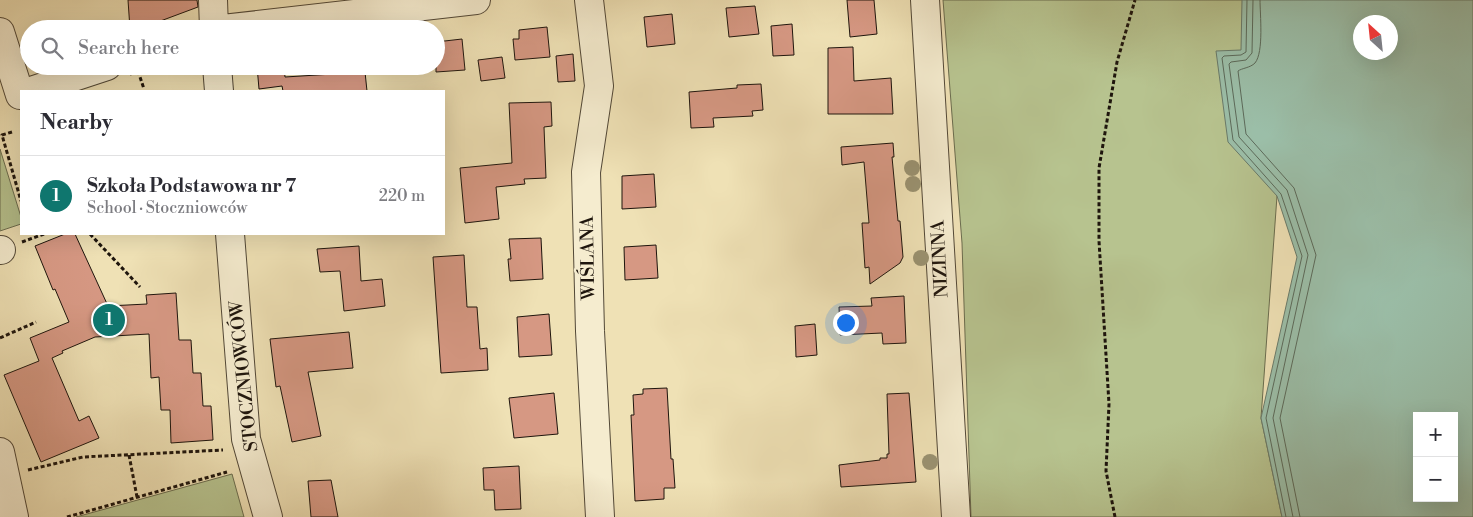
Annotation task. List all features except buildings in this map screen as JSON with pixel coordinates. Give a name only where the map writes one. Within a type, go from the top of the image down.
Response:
[{"type":"street","points":[[212,0],[213,20]]},
{"type":"street","points":[[302,20],[476,0]]},
{"type":"street","name":"WIŚLANA","points":[[589,0],[599,86],[586,172],[590,331],[600,517]]},
{"type":"street","name":"NIZINNA","points":[[925,0],[956,517]]},
{"type":"street","points":[[0,32],[18,96]]},
{"type":"street","points":[[36,90],[80,75]]},
{"type":"street","points":[[218,75],[219,90]]},
{"type":"street","name":"STOCZNIOWCÓW","points":[[230,235],[246,439],[268,517]]},
{"type":"street","points":[[2,468],[14,517]]},
{"type":"path","points":[[1115,517],[1106,471],[1109,404],[1099,241],[1099,168],[1117,62],[1135,0]]},
{"type":"path","points":[[139,75],[144,89]]},
{"type":"path","points":[[12,132],[2,135],[20,198]]},
{"type":"path","points":[[91,235],[140,287]]},
{"type":"path","points":[[0,338],[36,322]]},
{"type":"path","points":[[2,468],[83,457],[225,450]]},
{"type":"path","points":[[128,455],[137,498]]},
{"type":"path","points":[[67,517],[227,472]]},
{"type":"shaded area","points":[[943,0],[1251,0],[1277,196],[1261,418],[1282,517],[971,517],[962,243]]},
{"type":"shaded area","points":[[0,149],[20,214],[20,224],[0,231]]},
{"type":"shaded area","points":[[232,474],[244,517],[76,517]]},
{"type":"water","points":[[1242,0],[1473,0],[1473,517],[1282,517],[1261,418],[1297,257],[1277,196],[1228,142],[1216,51],[1241,50]]},
{"type":"place","name":"Szkoła Podstawowa nr 7","points":[[109,320]]}]
